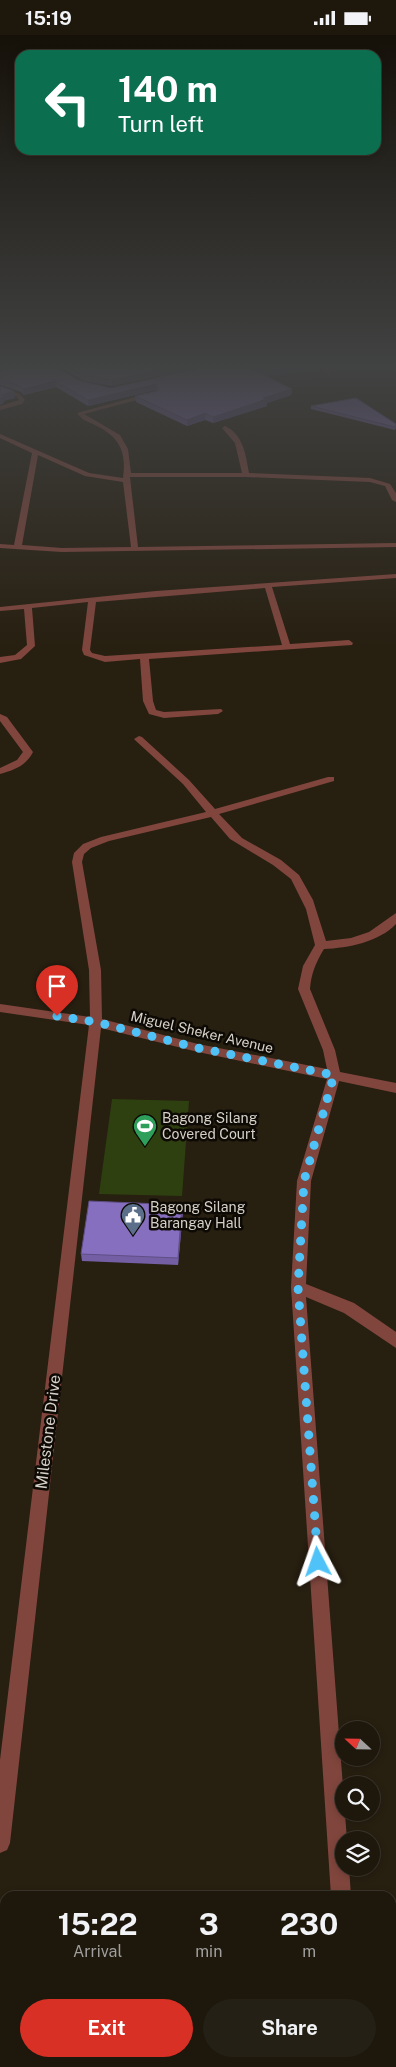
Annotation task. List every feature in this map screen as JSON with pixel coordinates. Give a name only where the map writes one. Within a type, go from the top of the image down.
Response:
[{"type":"street","points":[[18,546],[34,459]]},
{"type":"street","points":[[49,459],[87,475],[126,477],[246,475],[370,479],[388,485],[396,500]]},
{"type":"street","points":[[128,459],[126,477],[135,549]]},
{"type":"street","points":[[243,459],[246,475]]},
{"type":"street","points":[[0,545],[62,550],[396,545]]},
{"type":"street","points":[[0,609],[92,599],[396,576]]},
{"type":"street","points":[[386,577],[396,587]]},
{"type":"street","points":[[268,586],[287,647]]},
{"type":"street","points":[[92,599],[86,649],[88,655],[105,659],[349,643]]},
{"type":"street","points":[[0,660],[18,657],[30,646],[28,607]]},
{"type":"street","points":[[144,657],[148,701],[152,712],[164,715],[218,711]]},
{"type":"street","points":[[0,717],[4,719],[28,752],[27,756],[18,763],[0,771]]},
{"type":"street","points":[[139,739],[186,782],[226,829],[241,842],[287,870],[296,879],[318,928],[321,945],[309,963],[304,980],[304,989],[329,1049],[334,1075],[304,1181],[298,1287],[341,1891]]},
{"type":"street","points":[[213,813],[331,779]]},
{"type":"street","name":"Milestone Drive","points":[[0,1843],[96,1022],[95,970],[77,862],[79,853],[86,846],[105,839],[213,813]]},
{"type":"street","points":[[321,945],[336,945],[380,931],[393,923],[396,917]]},
{"type":"street","name":"Miguel Sheker Avenue","points":[[0,1009],[96,1022],[198,1048],[396,1088]]},
{"type":"street","points":[[298,1287],[349,1308],[396,1341]]},
{"type":"green space","name":"Bagong Silang Covered Court","points":[[112,1099],[189,1101],[182,1196],[99,1194]]},
{"type":"building","name":"Bagong Silang Barangay Hall","points":[[89,1201],[182,1205],[178,1258],[81,1254]]},
{"type":"place","name":"Bagong Silang Covered Court","points":[[145,1147]]},
{"type":"place","name":"Bagong Silang Barangay Hall","points":[[133,1236]]},
{"type":"route","points":[[57,1016],[96,1022],[198,1048],[334,1075],[304,1181],[298,1287],[318,1562]]}]
